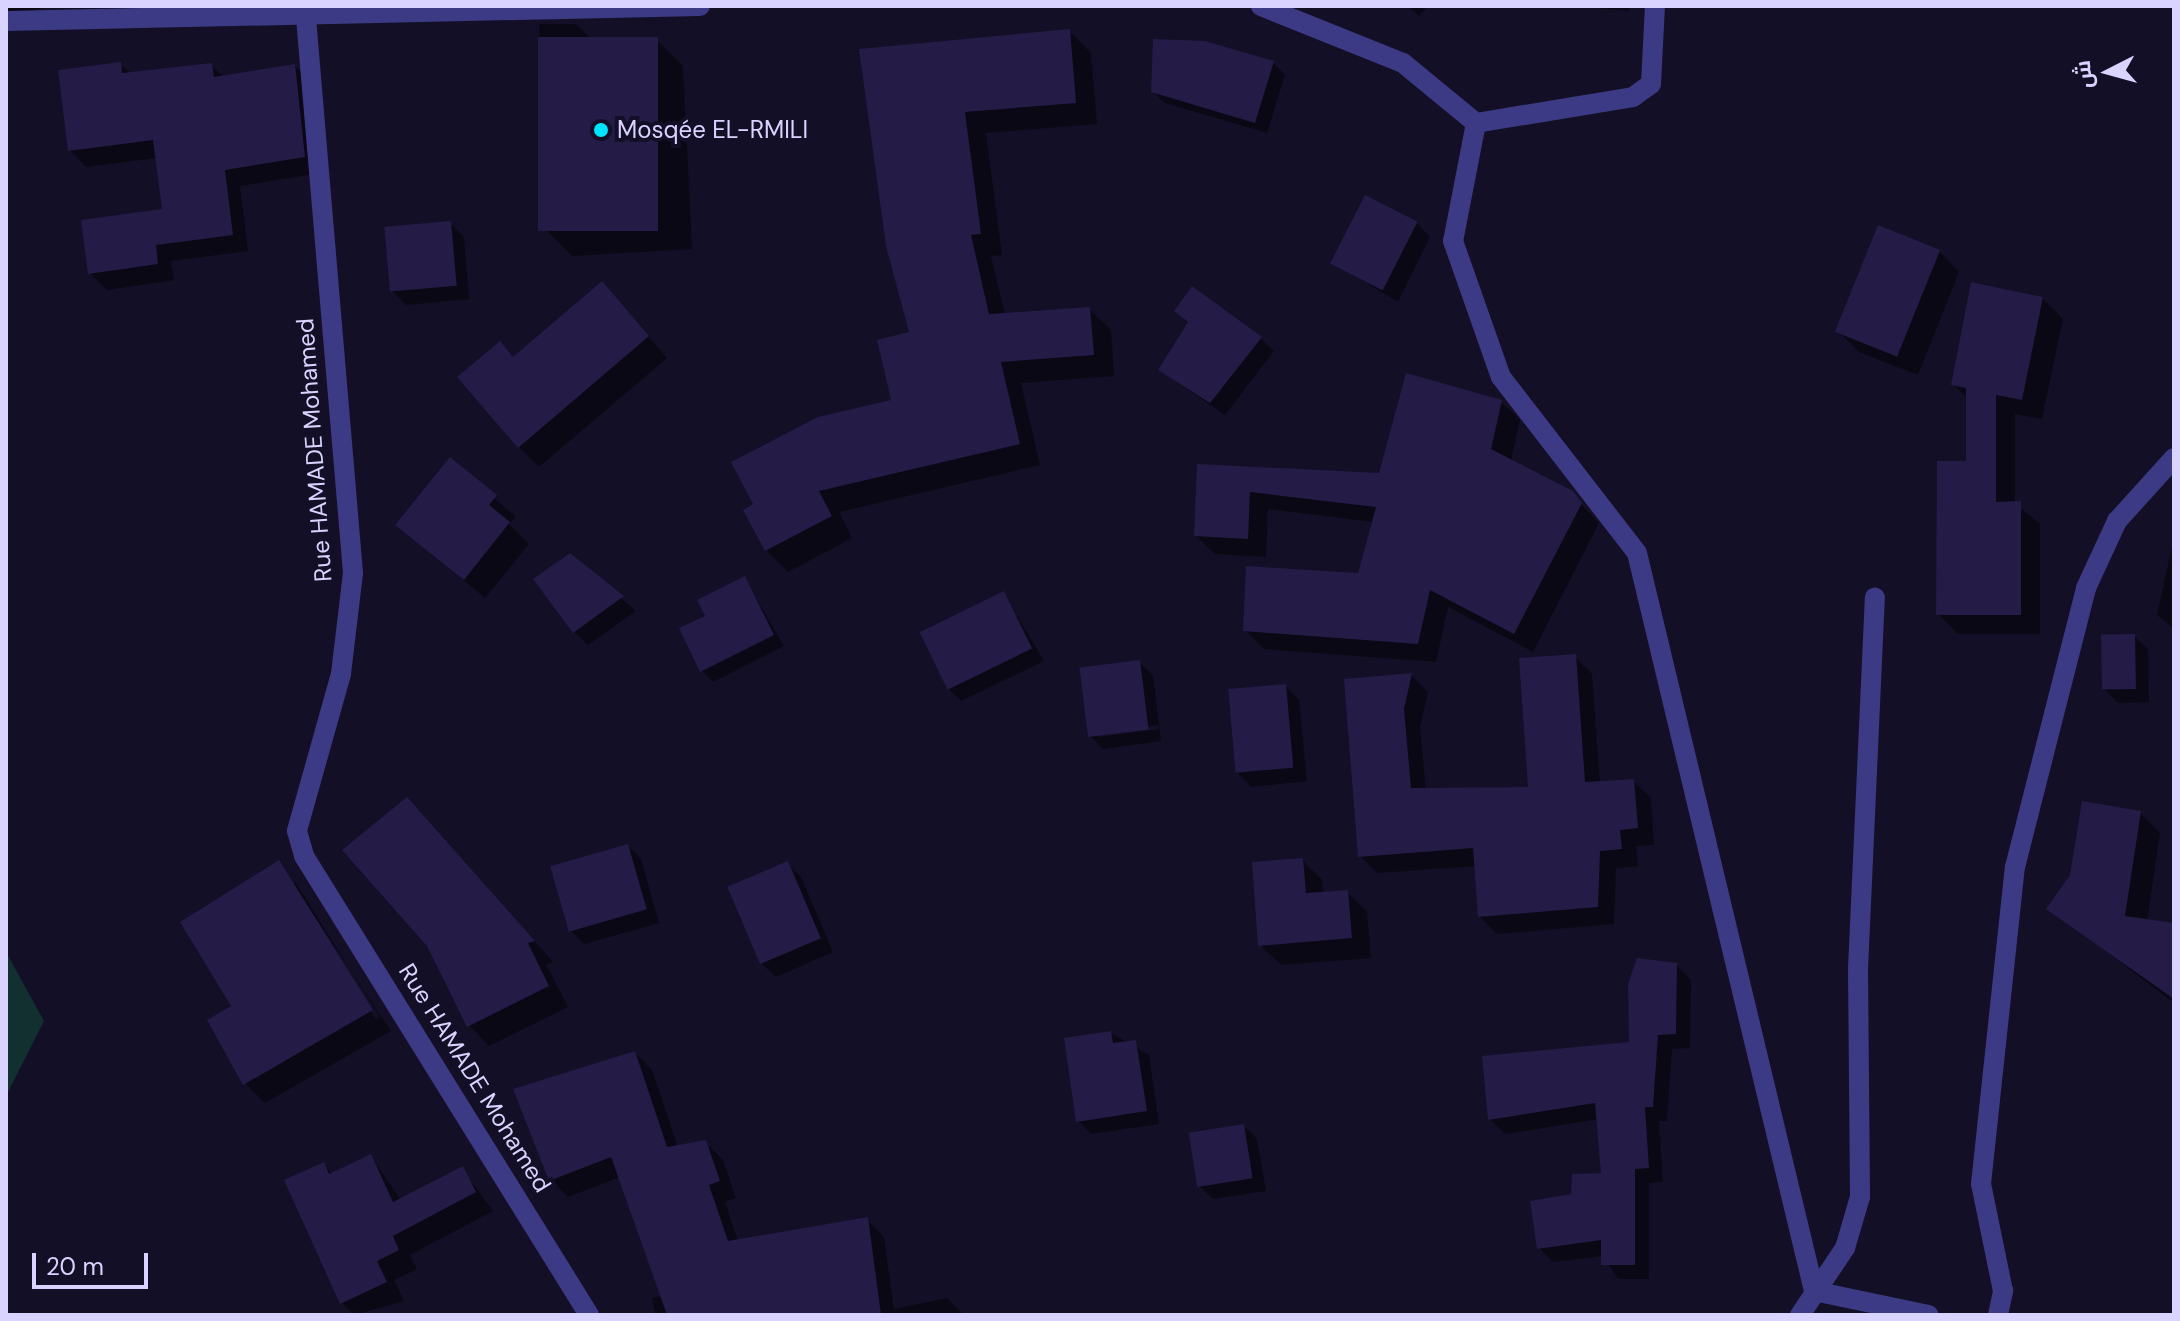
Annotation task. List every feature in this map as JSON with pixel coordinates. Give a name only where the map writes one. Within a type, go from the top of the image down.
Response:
[{"type":"street","points":[[6,21],[700,6]]},
{"type":"street","points":[[1261,6],[1403,63],[1476,123],[1633,97],[1651,84],[1655,6]]},
{"type":"street","name":"Rue HAMADE Mohamed","points":[[305,13],[353,573],[341,674],[297,831],[304,856],[589,1315]]},
{"type":"street","points":[[1476,123],[1453,241],[1501,377],[1637,553],[1814,1291]]},
{"type":"street","points":[[1998,1315],[2003,1291],[1981,1184],[2015,867],[2086,588],[2117,521],[2174,458]]},
{"type":"street","points":[[1800,1315],[1845,1248],[1860,1197],[1858,969],[1875,597]]},
{"type":"street","points":[[1814,1291],[1929,1315]]},
{"type":"green space","points":[[6,952],[44,1021],[6,1096]]},
{"type":"building","points":[[1070,29],[1076,103],[965,112],[981,234],[971,235],[989,314],[1090,307],[1094,355],[1001,362],[1020,444],[819,491],[832,516],[765,551],[743,510],[753,504],[731,462],[818,417],[891,400],[877,340],[909,332],[886,246],[859,49]]},
{"type":"building","name":"Mosqée EL-RMILI","points":[[538,37],[658,37],[658,231],[538,231]]},
{"type":"building","points":[[1153,39],[1205,41],[1274,61],[1255,123],[1151,92]]},
{"type":"building","points":[[121,62],[122,73],[212,63],[214,77],[295,64],[305,157],[225,170],[233,235],[156,245],[158,264],[88,274],[81,220],[162,209],[153,140],[68,151],[58,70]]},
{"type":"building","points":[[1365,195],[1418,222],[1383,290],[1330,264]]},
{"type":"building","points":[[451,221],[457,286],[390,292],[384,227]]},
{"type":"building","points":[[1878,225],[1940,250],[1897,357],[1835,332]]},
{"type":"building","points":[[602,281],[649,336],[518,448],[457,377],[500,341],[513,357]]},
{"type":"building","points":[[1971,282],[2043,297],[2022,400],[1996,395],[1996,502],[2021,501],[2021,615],[1936,615],[1937,461],[1966,461],[1966,388],[1951,385]]},
{"type":"building","points":[[1192,286],[1262,337],[1210,403],[1158,370],[1188,322],[1174,311]]},
{"type":"building","points":[[1406,373],[1502,400],[1491,449],[1573,491],[1582,503],[1514,634],[1430,590],[1418,644],[1243,631],[1246,566],[1358,573],[1376,507],[1250,492],[1248,539],[1194,536],[1197,464],[1379,473]]},
{"type":"building","points":[[450,457],[497,495],[489,505],[510,522],[464,580],[395,525]]},
{"type":"building","points":[[570,553],[624,596],[573,633],[533,579]]},
{"type":"building","points":[[745,576],[774,635],[700,672],[679,628],[705,616],[697,600]]},
{"type":"building","points":[[1004,591],[1032,649],[948,690],[920,632]]},
{"type":"building","points":[[2135,634],[2136,689],[2102,690],[2101,635]]},
{"type":"building","points":[[1576,654],[1585,782],[1634,779],[1638,828],[1620,830],[1622,849],[1600,851],[1598,907],[1478,917],[1473,848],[1358,857],[1344,679],[1412,673],[1404,709],[1411,788],[1528,787],[1519,658]]},
{"type":"building","points":[[1140,660],[1149,729],[1088,737],[1079,667]]},
{"type":"building","points":[[1286,684],[1293,768],[1236,773],[1228,689]]},
{"type":"building","points":[[407,797],[535,941],[528,943],[549,986],[467,1027],[427,946],[342,850]]},
{"type":"building","points":[[2082,801],[2141,811],[2125,916],[2174,923],[2174,999],[2046,909],[2070,875]]},
{"type":"building","points":[[628,844],[647,909],[569,932],[550,866]]},
{"type":"building","points":[[1303,858],[1306,893],[1348,890],[1352,938],[1258,946],[1252,862]]},
{"type":"building","points":[[279,860],[373,1010],[243,1085],[207,1020],[231,1006],[180,922]]},
{"type":"building","points":[[788,861],[821,938],[760,964],[727,887]]},
{"type":"building","points":[[1637,958],[1677,963],[1676,1034],[1658,1035],[1653,1107],[1645,1107],[1649,1168],[1635,1169],[1635,1265],[1601,1265],[1601,1240],[1537,1249],[1530,1201],[1571,1194],[1572,1174],[1601,1173],[1595,1103],[1488,1120],[1482,1056],[1629,1042],[1628,984]]},
{"type":"building","points":[[1111,1031],[1113,1043],[1136,1040],[1147,1111],[1076,1122],[1064,1038]]},
{"type":"building","points":[[635,1051],[667,1147],[706,1140],[720,1181],[709,1185],[728,1241],[868,1217],[881,1315],[667,1315],[611,1157],[549,1181],[513,1089]]},
{"type":"building","points":[[1244,1124],[1253,1178],[1197,1187],[1189,1133]]},
{"type":"building","points":[[371,1154],[393,1202],[463,1166],[476,1192],[393,1236],[399,1250],[377,1261],[387,1282],[340,1304],[284,1180],[324,1162],[329,1174]]},
{"type":"place","name":"Mosqée EL-RMILI","points":[[601,130]]}]
